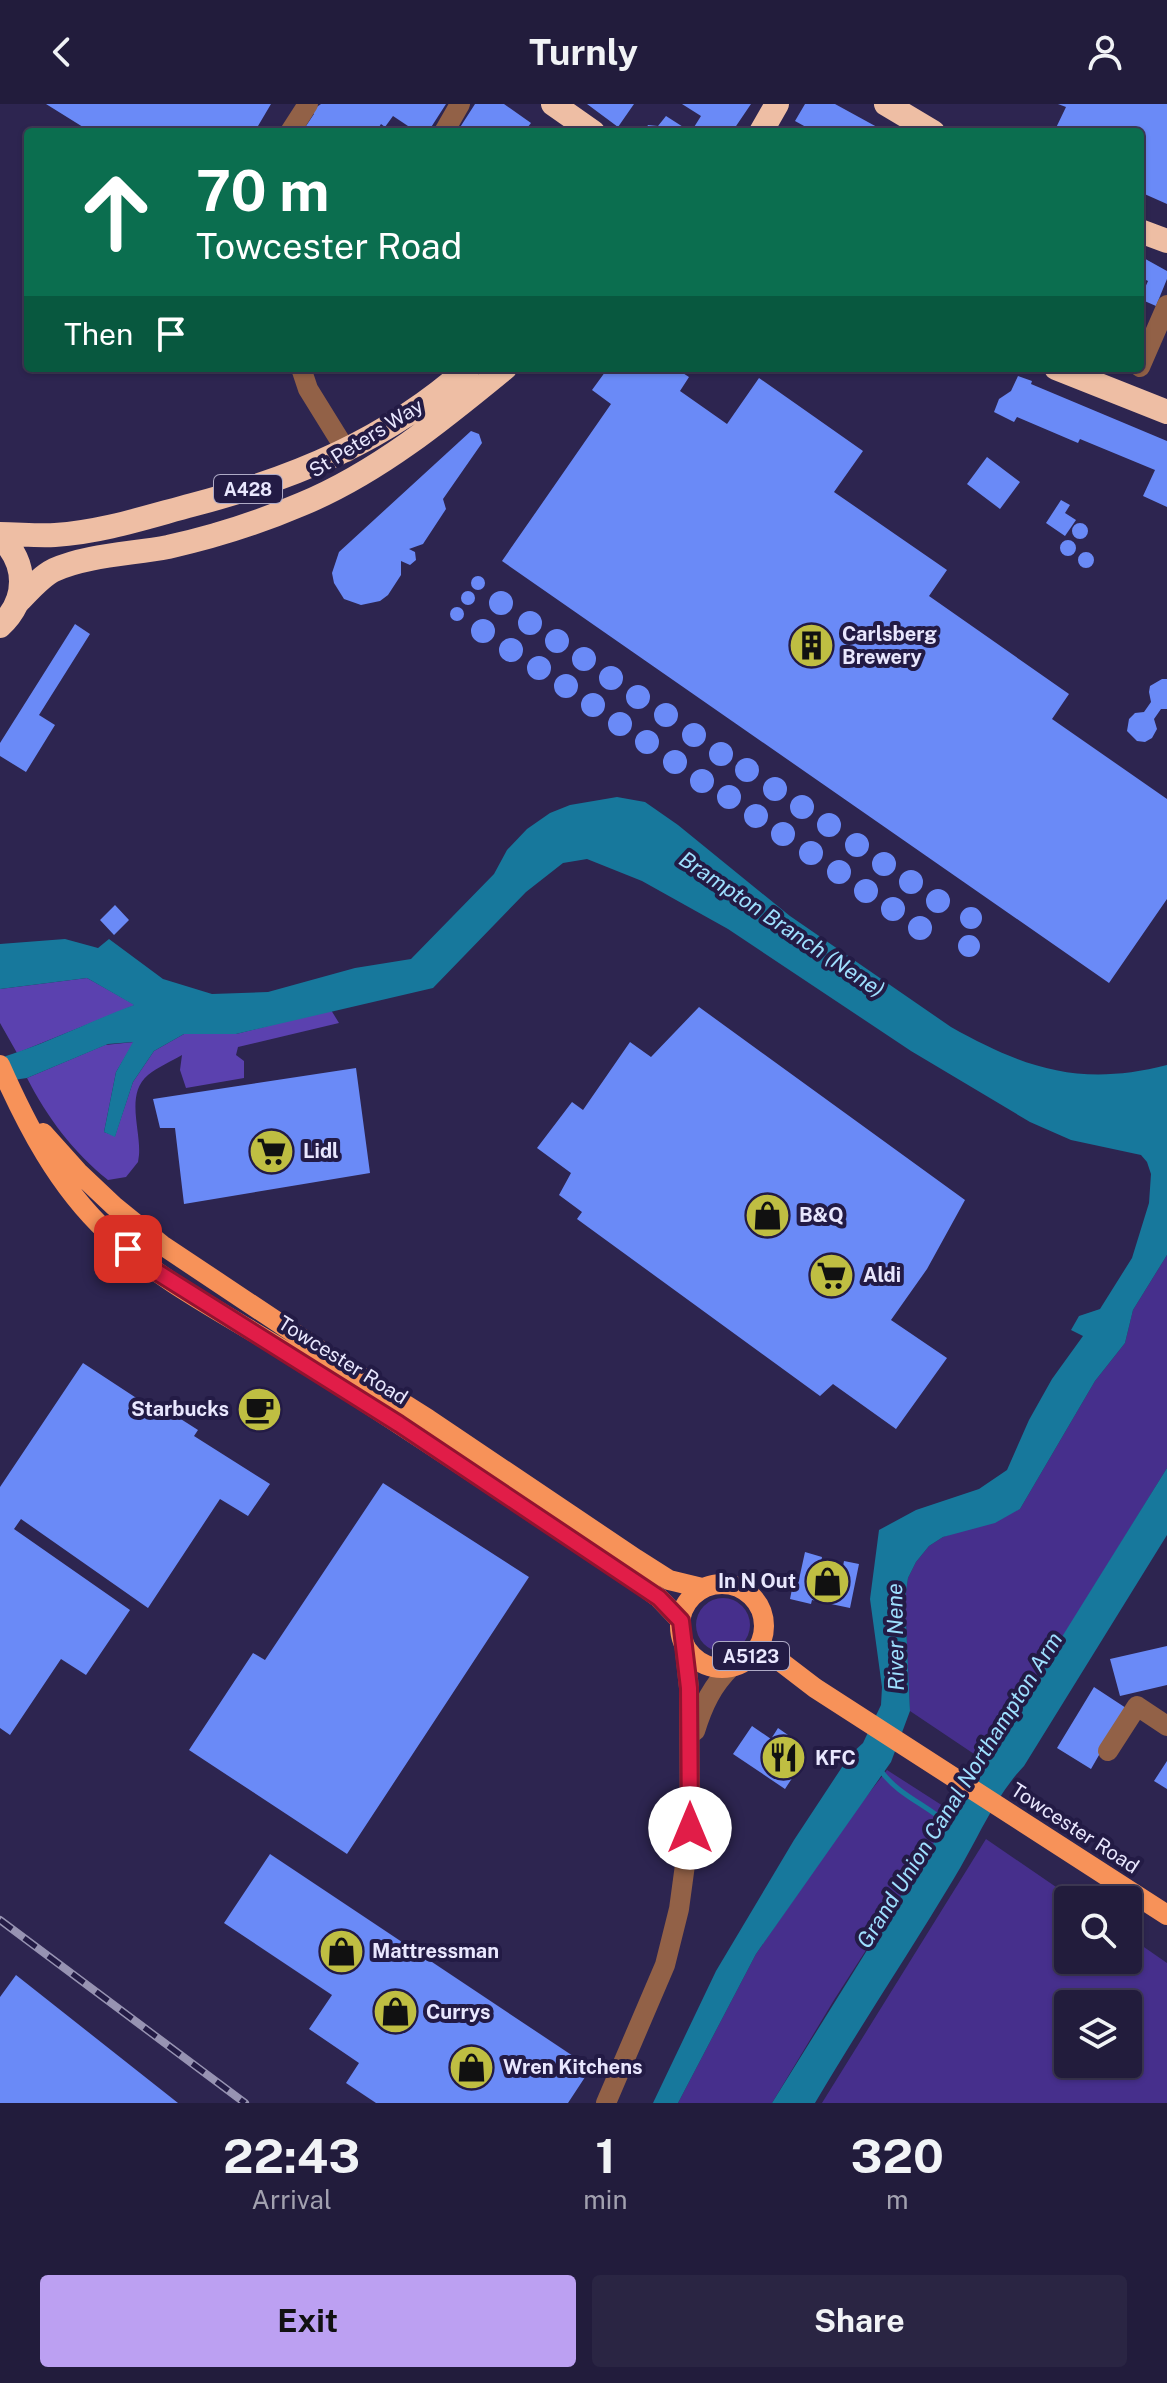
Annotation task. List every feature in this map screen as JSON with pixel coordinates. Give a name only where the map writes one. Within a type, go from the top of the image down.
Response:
[{"type":"highway","points":[[553,104],[587,128]]},
{"type":"highway","points":[[763,128],[777,104]]},
{"type":"highway","points":[[886,104],[926,128]]},
{"type":"highway","points":[[1144,232],[1167,241]]},
{"type":"highway","name":"St Peters Way","points":[[0,536],[66,533],[142,519],[302,471],[347,452],[388,428],[463,372]]},
{"type":"highway","name":"St Peters Way","points":[[10,614],[51,572],[68,565],[170,546],[304,503],[354,478],[409,442],[500,372]]},
{"type":"highway","points":[[1065,372],[1167,412]]},
{"type":"highway","points":[[0,536],[10,547],[21,569],[22,589],[10,614]]},
{"type":"main road","points":[[0,638],[10,614]]},
{"type":"main road","name":"Towcester Road","points":[[0,1065],[17,1103],[65,1186],[106,1231],[149,1267],[348,1391],[610,1564],[659,1598],[681,1621]]},
{"type":"main road","name":"Towcester Road","points":[[17,1103],[78,1172],[162,1245],[669,1580],[702,1588]]},
{"type":"main road","name":"A5123","points":[[681,1621],[684,1642],[700,1661],[719,1668],[731,1667],[752,1656],[760,1646],[764,1619],[756,1599],[747,1591],[730,1584],[702,1588]]},
{"type":"main road","points":[[681,1621],[682,1612],[702,1588]]},
{"type":"main road","name":"Towcester Road","points":[[760,1646],[815,1688],[1167,1915]]},
{"type":"street","points":[[293,128],[308,104]]},
{"type":"street","points":[[446,128],[460,104]]},
{"type":"street","points":[[1144,359],[1167,305]]},
{"type":"street","points":[[302,372],[308,389],[347,452]]},
{"type":"street","points":[[1116,394],[1138,372]]},
{"type":"street","points":[[606,2103],[665,1965],[679,1909],[690,1828],[689,1688],[684,1642]]},
{"type":"street","points":[[690,1746],[703,1703],[717,1681],[731,1667]]},
{"type":"street","points":[[1108,1751],[1137,1706],[1167,1726]]},
{"type":"shaded area","points":[[87,978],[135,1005],[17,1053],[0,1023],[0,989]]},
{"type":"shaded area","points":[[331,1010],[339,1023],[238,1047],[236,1055],[244,1061],[244,1078],[186,1088],[180,1070],[182,1055],[148,1075],[137,1092],[138,1162],[126,1177],[108,1180],[83,1158],[52,1120],[27,1078],[105,1045],[134,1042],[116,1072],[104,1132],[115,1136],[133,1082],[154,1051],[184,1034],[236,1034]]},
{"type":"shaded area","points":[[1167,1255],[1167,1468],[986,1762],[910,1711],[905,1600],[908,1578],[929,1546],[943,1537],[1020,1509],[1095,1381],[1125,1343],[1133,1310]]},
{"type":"shaded area","points":[[723,1598],[742,1606],[750,1625],[742,1644],[723,1652],[704,1644],[696,1625],[704,1606]]},
{"type":"shaded area","points":[[887,1770],[954,1813],[772,2103],[678,2103],[756,1954]]},
{"type":"shaded area","points":[[986,1839],[1055,1886],[1054,1974],[1142,1974],[1142,1946],[1167,1963],[1167,2103],[822,2103]]},
{"type":"water","points":[[617,797],[645,802],[790,916],[951,1027],[978,1042],[1030,1063],[1081,1074],[1108,1074],[1167,1065],[1167,1255],[1133,1310],[1125,1343],[1095,1381],[1020,1509],[995,1523],[943,1537],[929,1546],[916,1562],[908,1578],[905,1600],[910,1711],[891,1762],[756,1954],[678,2103],[653,2103],[716,1971],[794,1840],[850,1755],[863,1743],[881,1705],[882,1687],[870,1599],[879,1530],[916,1510],[979,1489],[1007,1470],[1029,1420],[1052,1379],[1083,1336],[1071,1330],[1079,1316],[1100,1309],[1132,1258],[1149,1203],[1151,1174],[1147,1162],[1141,1155],[1071,1140],[1030,1122],[911,1051],[728,929],[642,881],[587,859],[563,863],[526,892],[433,988],[236,1034],[184,1034],[154,1051],[133,1082],[115,1137],[104,1132],[116,1072],[133,1042],[108,1044],[27,1078],[0,1082],[0,1058],[134,1005],[87,978],[0,989],[0,944],[65,939],[98,948],[109,939],[163,979],[212,994],[268,992],[355,968],[411,959],[494,874],[507,850],[527,829],[550,813],[570,805]]},
{"type":"water","points":[[1167,1468],[1167,1535],[1024,1766],[994,1806],[953,1880],[815,2103],[772,2103]]},
{"type":"building","points":[[46,104],[271,104],[258,126],[262,128],[85,128]]},
{"type":"building","points":[[321,104],[446,104],[431,128],[411,128],[393,116],[385,127],[381,124],[378,128],[305,128],[314,114],[311,111]]},
{"type":"building","points":[[475,104],[504,104],[531,123],[527,128],[460,128]]},
{"type":"building","points":[[587,104],[634,104],[618,127]]},
{"type":"building","points":[[682,104],[751,104],[735,128],[694,128],[701,116]]},
{"type":"building","points":[[805,104],[835,104],[877,127],[808,128],[795,121]]},
{"type":"building","points":[[1058,104],[1167,104],[1167,204],[1144,194],[1144,128],[1056,128],[1066,107]]},
{"type":"building","points":[[666,116],[685,128],[646,128],[648,125],[658,126]]},
{"type":"building","points":[[1144,258],[1167,271],[1156,306],[1144,301],[1148,281],[1144,279]]},
{"type":"building","name":"Carlsberg Brewery","points":[[605,372],[681,372],[689,377],[680,391],[727,424],[759,378],[863,451],[834,492],[947,570],[929,596],[1069,694],[1052,719],[1167,799],[1167,899],[1109,983],[502,561],[611,404],[592,390]]},
{"type":"building","points":[[1018,376],[1167,441],[1167,507],[1143,496],[1155,470],[1080,439],[1078,443],[1017,417],[1014,422],[994,412],[999,399],[1011,391]]},
{"type":"building","points":[[471,431],[479,434],[482,443],[443,499],[446,509],[423,544],[409,549],[415,552],[416,560],[410,565],[401,561],[401,575],[388,595],[380,601],[361,605],[344,599],[332,573],[339,552]]},
{"type":"building","points":[[987,457],[1020,482],[1000,509],[967,484]]},
{"type":"building","points":[[1061,500],[1070,505],[1065,513],[1076,520],[1065,536],[1046,523]]},
{"type":"building","points":[[1077,523],[1083,523],[1088,531],[1086,537],[1077,539],[1072,534],[1072,528]]},
{"type":"building","points":[[1068,540],[1074,542],[1074,554],[1068,556],[1062,554],[1060,548],[1062,542]]},
{"type":"building","points":[[1083,552],[1089,552],[1094,560],[1092,566],[1083,568],[1078,563],[1078,557]]},
{"type":"building","points":[[478,576],[485,583],[478,590],[471,583]]},
{"type":"building","points":[[468,591],[475,598],[468,605],[461,598]]},
{"type":"building","points":[[501,591],[510,594],[513,603],[510,612],[501,615],[492,612],[489,603],[492,594]]},
{"type":"building","points":[[457,607],[464,614],[457,621],[450,614]]},
{"type":"building","points":[[525,611],[535,611],[542,618],[542,628],[535,635],[525,635],[518,628],[518,618]]},
{"type":"building","points":[[478,619],[488,619],[495,626],[495,636],[488,643],[478,643],[471,636],[471,626]]},
{"type":"building","points":[[75,624],[90,634],[39,715],[55,725],[26,772],[0,756],[0,743]]},
{"type":"building","points":[[557,629],[566,632],[569,641],[566,650],[557,653],[548,650],[545,641],[548,632]]},
{"type":"building","points":[[511,638],[520,641],[523,650],[520,659],[511,662],[502,659],[499,650],[502,641]]},
{"type":"building","points":[[584,647],[593,650],[596,659],[593,668],[584,671],[575,668],[572,659],[575,650]]},
{"type":"building","points":[[539,656],[548,659],[551,668],[548,677],[539,680],[530,677],[527,668],[530,659]]},
{"type":"building","points":[[611,666],[620,669],[623,678],[620,687],[611,690],[602,687],[599,678],[602,669]]},
{"type":"building","points":[[566,674],[575,677],[578,686],[575,695],[566,698],[557,695],[554,686],[557,677]]},
{"type":"building","points":[[1167,679],[1167,709],[1161,709],[1154,719],[1157,729],[1152,738],[1145,742],[1137,741],[1127,731],[1129,719],[1135,713],[1144,712],[1151,702],[1150,686]]},
{"type":"building","points":[[638,685],[647,688],[650,697],[647,706],[638,709],[629,706],[626,697],[629,688]]},
{"type":"building","points":[[593,693],[602,696],[605,705],[602,714],[593,717],[584,714],[581,705],[584,696]]},
{"type":"building","points":[[661,703],[671,703],[678,710],[678,720],[671,727],[661,727],[654,720],[654,710]]},
{"type":"building","points":[[615,712],[625,712],[632,719],[632,729],[625,736],[615,736],[608,729],[608,719]]},
{"type":"building","points":[[694,723],[703,726],[706,735],[703,744],[694,747],[685,744],[682,735],[685,726]]},
{"type":"building","points":[[642,730],[652,730],[659,737],[659,747],[652,754],[642,754],[635,747],[635,737]]},
{"type":"building","points":[[721,742],[730,745],[733,754],[730,763],[721,766],[712,763],[709,754],[712,745]]},
{"type":"building","points":[[670,750],[680,750],[687,757],[687,767],[680,774],[670,774],[663,767],[663,757]]},
{"type":"building","points":[[747,758],[756,761],[759,770],[756,779],[747,782],[738,779],[735,770],[738,761]]},
{"type":"building","points":[[697,769],[707,769],[714,776],[714,786],[707,793],[697,793],[690,786],[690,776]]},
{"type":"building","points":[[775,777],[784,780],[787,789],[784,798],[775,801],[766,798],[763,789],[766,780]]},
{"type":"building","points":[[729,785],[738,788],[741,797],[738,806],[729,809],[720,806],[717,797],[720,788]]},
{"type":"building","points":[[802,795],[811,798],[814,807],[811,816],[802,819],[793,816],[790,807],[793,798]]},
{"type":"building","points":[[756,804],[765,807],[768,816],[765,825],[756,828],[747,825],[744,816],[747,807]]},
{"type":"building","points":[[829,813],[838,816],[841,825],[838,834],[829,837],[820,834],[817,825],[820,816]]},
{"type":"building","points":[[778,822],[788,822],[795,829],[795,839],[788,846],[778,846],[771,839],[771,829]]},
{"type":"building","points":[[857,833],[866,836],[869,845],[866,854],[857,857],[848,854],[845,845],[848,836]]},
{"type":"building","points":[[811,841],[820,844],[823,853],[820,862],[811,865],[802,862],[799,853],[802,844]]},
{"type":"building","points":[[884,852],[893,855],[896,864],[893,873],[884,876],[875,873],[872,864],[875,855]]},
{"type":"building","points":[[839,860],[848,863],[851,872],[848,881],[839,884],[830,881],[827,872],[830,863]]},
{"type":"building","points":[[911,870],[920,873],[923,882],[920,891],[911,894],[902,891],[899,882],[902,873]]},
{"type":"building","points":[[866,879],[875,882],[878,891],[875,900],[866,903],[857,900],[854,891],[857,882]]},
{"type":"building","points":[[933,889],[943,889],[950,896],[950,906],[943,913],[933,913],[926,906],[926,896]]},
{"type":"building","points":[[893,897],[902,900],[905,909],[902,918],[893,921],[884,918],[881,909],[884,900]]},
{"type":"building","points":[[115,905],[129,920],[114,935],[100,920]]},
{"type":"building","points":[[971,907],[982,918],[971,929],[960,918]]},
{"type":"building","points":[[915,916],[925,916],[932,923],[932,933],[925,940],[915,940],[908,933],[908,923]]},
{"type":"building","points":[[969,935],[980,946],[969,957],[958,946]]},
{"type":"building","name":"B&Q","points":[[699,1007],[965,1200],[927,1269],[891,1320],[947,1358],[896,1429],[833,1384],[820,1396],[577,1219],[582,1212],[559,1195],[571,1173],[537,1148],[572,1102],[583,1110],[630,1042],[651,1057]]},
{"type":"building","name":"Lidl","points":[[356,1068],[370,1173],[184,1204],[175,1128],[160,1128],[153,1099]]},
{"type":"building","points":[[83,1363],[147,1405],[151,1400],[198,1430],[194,1436],[270,1484],[248,1516],[220,1499],[148,1608],[21,1519],[14,1529],[130,1610],[86,1675],[61,1659],[10,1735],[0,1728],[0,1487]]},
{"type":"building","points":[[383,1483],[529,1577],[347,1854],[189,1750],[253,1653],[265,1660]]},
{"type":"building","name":"In N Out","points":[[805,1552],[822,1557],[819,1573],[841,1577],[844,1561],[859,1564],[850,1608],[790,1599],[793,1584],[798,1584]]},
{"type":"building","points":[[1167,1646],[1167,1685],[1120,1696],[1110,1659]]},
{"type":"building","points":[[1094,1687],[1126,1708],[1091,1769],[1057,1748]]},
{"type":"building","points":[[752,1726],[771,1739],[778,1728],[788,1735],[781,1745],[804,1760],[785,1789],[733,1754]]},
{"type":"building","points":[[1167,1761],[1167,1789],[1154,1781]]},
{"type":"building","points":[[270,1854],[591,2068],[568,2103],[376,2103],[346,2083],[359,2063],[309,2029],[332,1995],[224,1923]]},
{"type":"building","points":[[16,1975],[178,2103],[0,2103],[0,1997]]},
{"type":"waterway","name":"Grand Union Canal Northampton Arm","points":[[881,1771],[896,1787],[950,1826]]},
{"type":"railway","points":[[0,1920],[245,2103]]},
{"type":"place","name":"Carlsberg Brewery","points":[[811,645]]},
{"type":"place","name":"Lidl","points":[[272,1151]]},
{"type":"place","name":"B&Q","points":[[768,1215]]},
{"type":"place","name":"Aldi","points":[[832,1275]]},
{"type":"place","name":"Starbucks","points":[[260,1409]]},
{"type":"place","name":"In N Out","points":[[827,1581]]},
{"type":"place","name":"KFC","points":[[784,1758]]},
{"type":"place","name":"Mattressman","points":[[341,1951]]},
{"type":"place","name":"Currys","points":[[395,2012]]},
{"type":"place","name":"Wren Kitchens","points":[[472,2067]]},
{"type":"route","points":[[128,1249],[149,1267],[399,1424],[659,1598],[681,1621],[684,1642],[689,1688],[690,1828]]},
{"type":"water label","name":"Brampton Branch (Nene)","points":[[782,924]]},
{"type":"water label","name":"River Nene","points":[[895,1637]]}]
